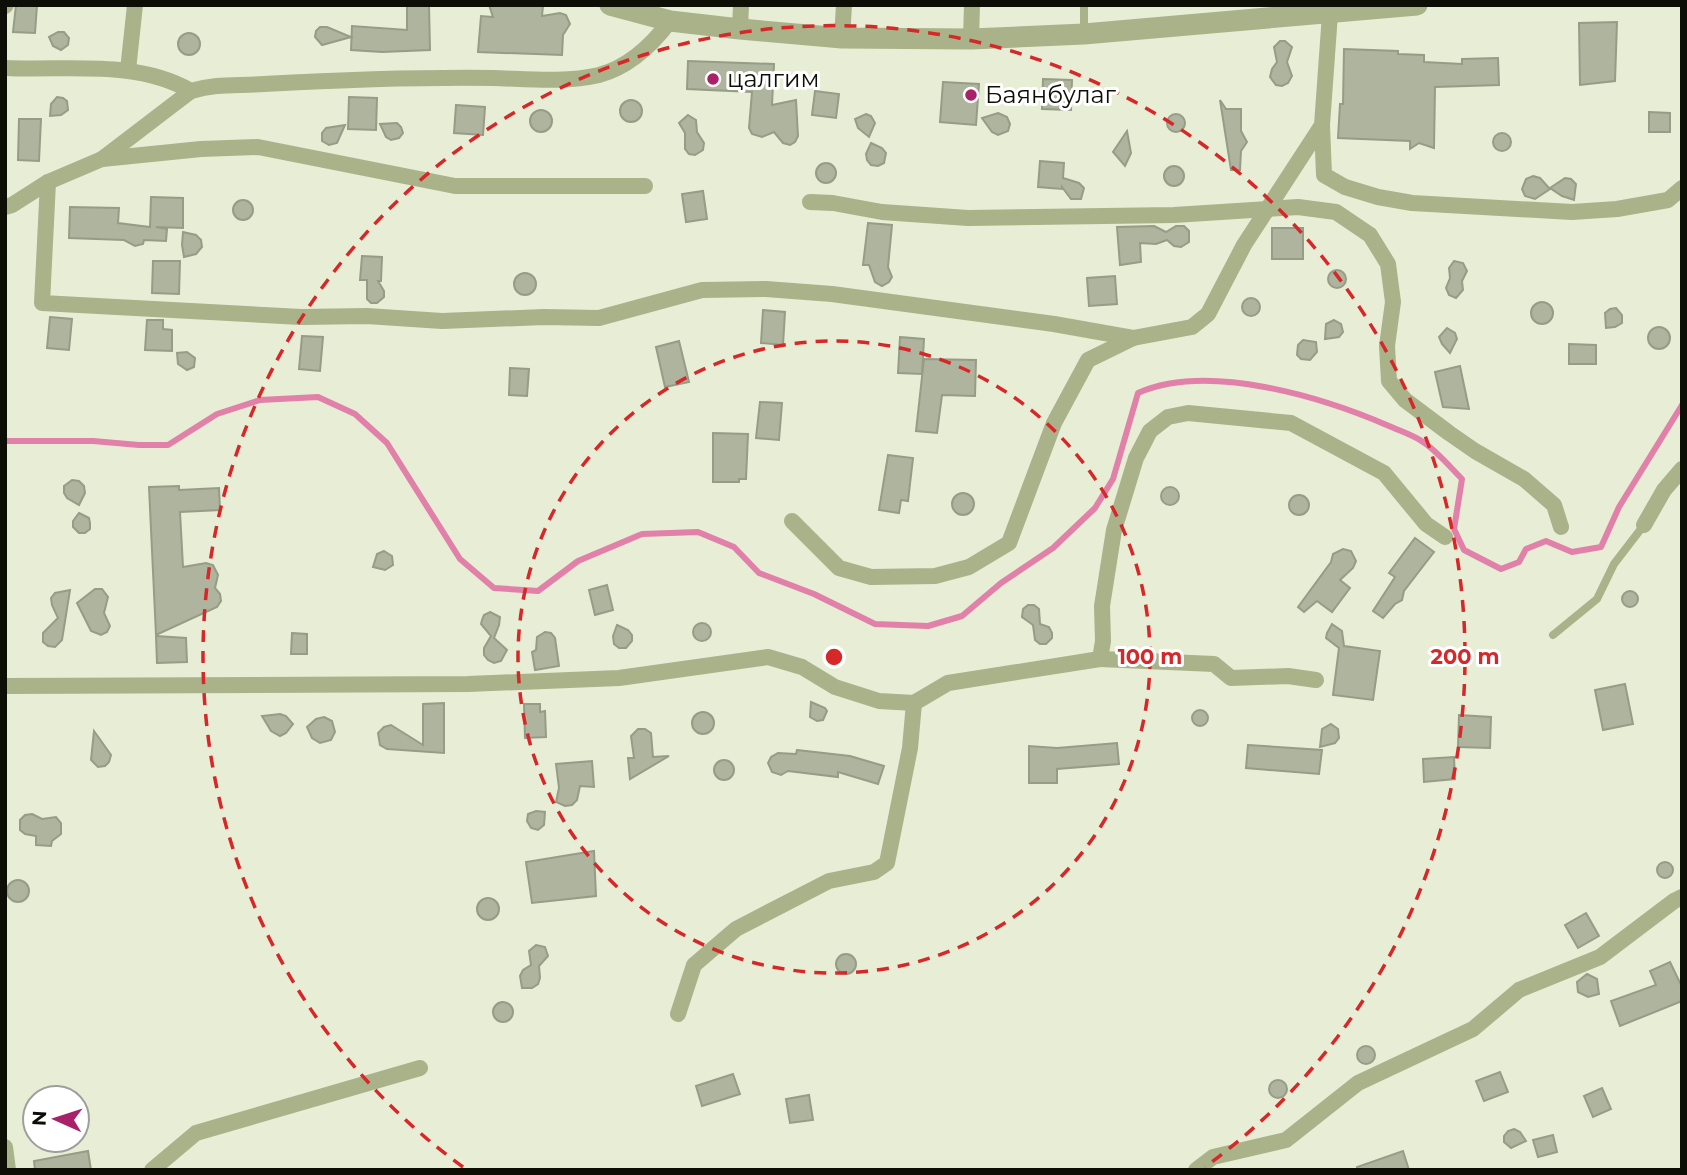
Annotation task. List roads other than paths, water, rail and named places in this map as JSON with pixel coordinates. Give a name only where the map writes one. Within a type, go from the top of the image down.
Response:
[{"type":"street","points":[[128,69],[135,5]]},
{"type":"street","points":[[610,5],[670,21],[740,29],[842,38],[971,39],[1084,34],[1417,5]]},
{"type":"street","points":[[740,29],[741,5]]},
{"type":"street","points":[[842,38],[844,5]]},
{"type":"street","points":[[971,39],[972,5]]},
{"type":"street","points":[[1330,14],[1322,125],[1324,176],[1345,187],[1412,204],[1572,212],[1617,209],[1668,200],[1682,188]]},
{"type":"street","points":[[5,206],[12,205],[48,182],[102,159],[191,91],[214,84],[437,78],[569,79],[600,75],[623,66],[654,43],[670,21]]},
{"type":"street","points":[[5,68],[128,69],[174,81],[191,91]]},
{"type":"street","points":[[792,521],[839,568],[871,577],[935,576],[969,567],[1009,543],[1054,422],[1088,360],[1133,338],[1192,327],[1208,314],[1244,245],[1322,125]]},
{"type":"street","points":[[102,159],[258,146],[454,186],[645,186]]},
{"type":"street","points":[[48,182],[43,303],[302,317],[367,316],[442,321],[599,318],[702,290],[766,289],[884,301],[1054,324],[1133,338]]},
{"type":"street","points":[[810,202],[833,203],[882,212],[968,218],[1174,215],[1298,207],[1336,212],[1370,234],[1388,264],[1393,302],[1387,346],[1390,381],[1405,400],[1449,433],[1524,479],[1554,505],[1561,527]]},
{"type":"street","points":[[1100,659],[1103,641],[1102,606],[1114,530],[1136,458],[1150,431],[1168,417],[1188,412],[1291,423],[1384,473],[1426,524],[1445,537]]},
{"type":"street","points":[[1644,525],[1664,490],[1682,468]]},
{"type":"street","points":[[5,686],[441,684],[619,678],[768,657],[802,667],[835,687],[879,701],[914,703],[948,683],[1100,659],[1214,664],[1231,678],[1288,676],[1316,680]]},
{"type":"street","points":[[678,1014],[694,965],[736,929],[829,881],[874,872],[887,863],[911,748],[914,703]]},
{"type":"street","points":[[1196,1170],[1213,1157],[1286,1140],[1358,1083],[1473,1028],[1519,990],[1600,957],[1682,897]]},
{"type":"street","points":[[152,1170],[196,1133],[420,1068]]},
{"type":"street","points":[[5,1147],[8,1170]]},
{"type":"lane","points":[[1084,5],[1084,34]]},
{"type":"lane","points":[[1553,635],[1597,599],[1614,564],[1644,525]]},
{"type":"waterway","points":[[5,441],[93,441],[168,445],[217,414],[260,400],[318,397],[355,414],[387,443],[460,559],[494,588],[538,591],[578,561],[642,534],[698,532],[734,547],[759,573],[814,594],[875,624],[928,626],[962,616],[1001,583],[1053,548],[1095,508],[1113,479],[1138,393],[1166,384],[1231,382],[1265,387],[1331,404],[1419,440],[1438,454],[1462,479],[1454,529],[1464,550],[1501,569],[1519,562],[1526,549],[1546,541],[1572,552],[1601,547],[1619,507],[1682,405]]},
{"type":"place","name":"цалгим","points":[[713,79]]},
{"type":"place","name":"Баянбулаг","points":[[971,95]]}]
